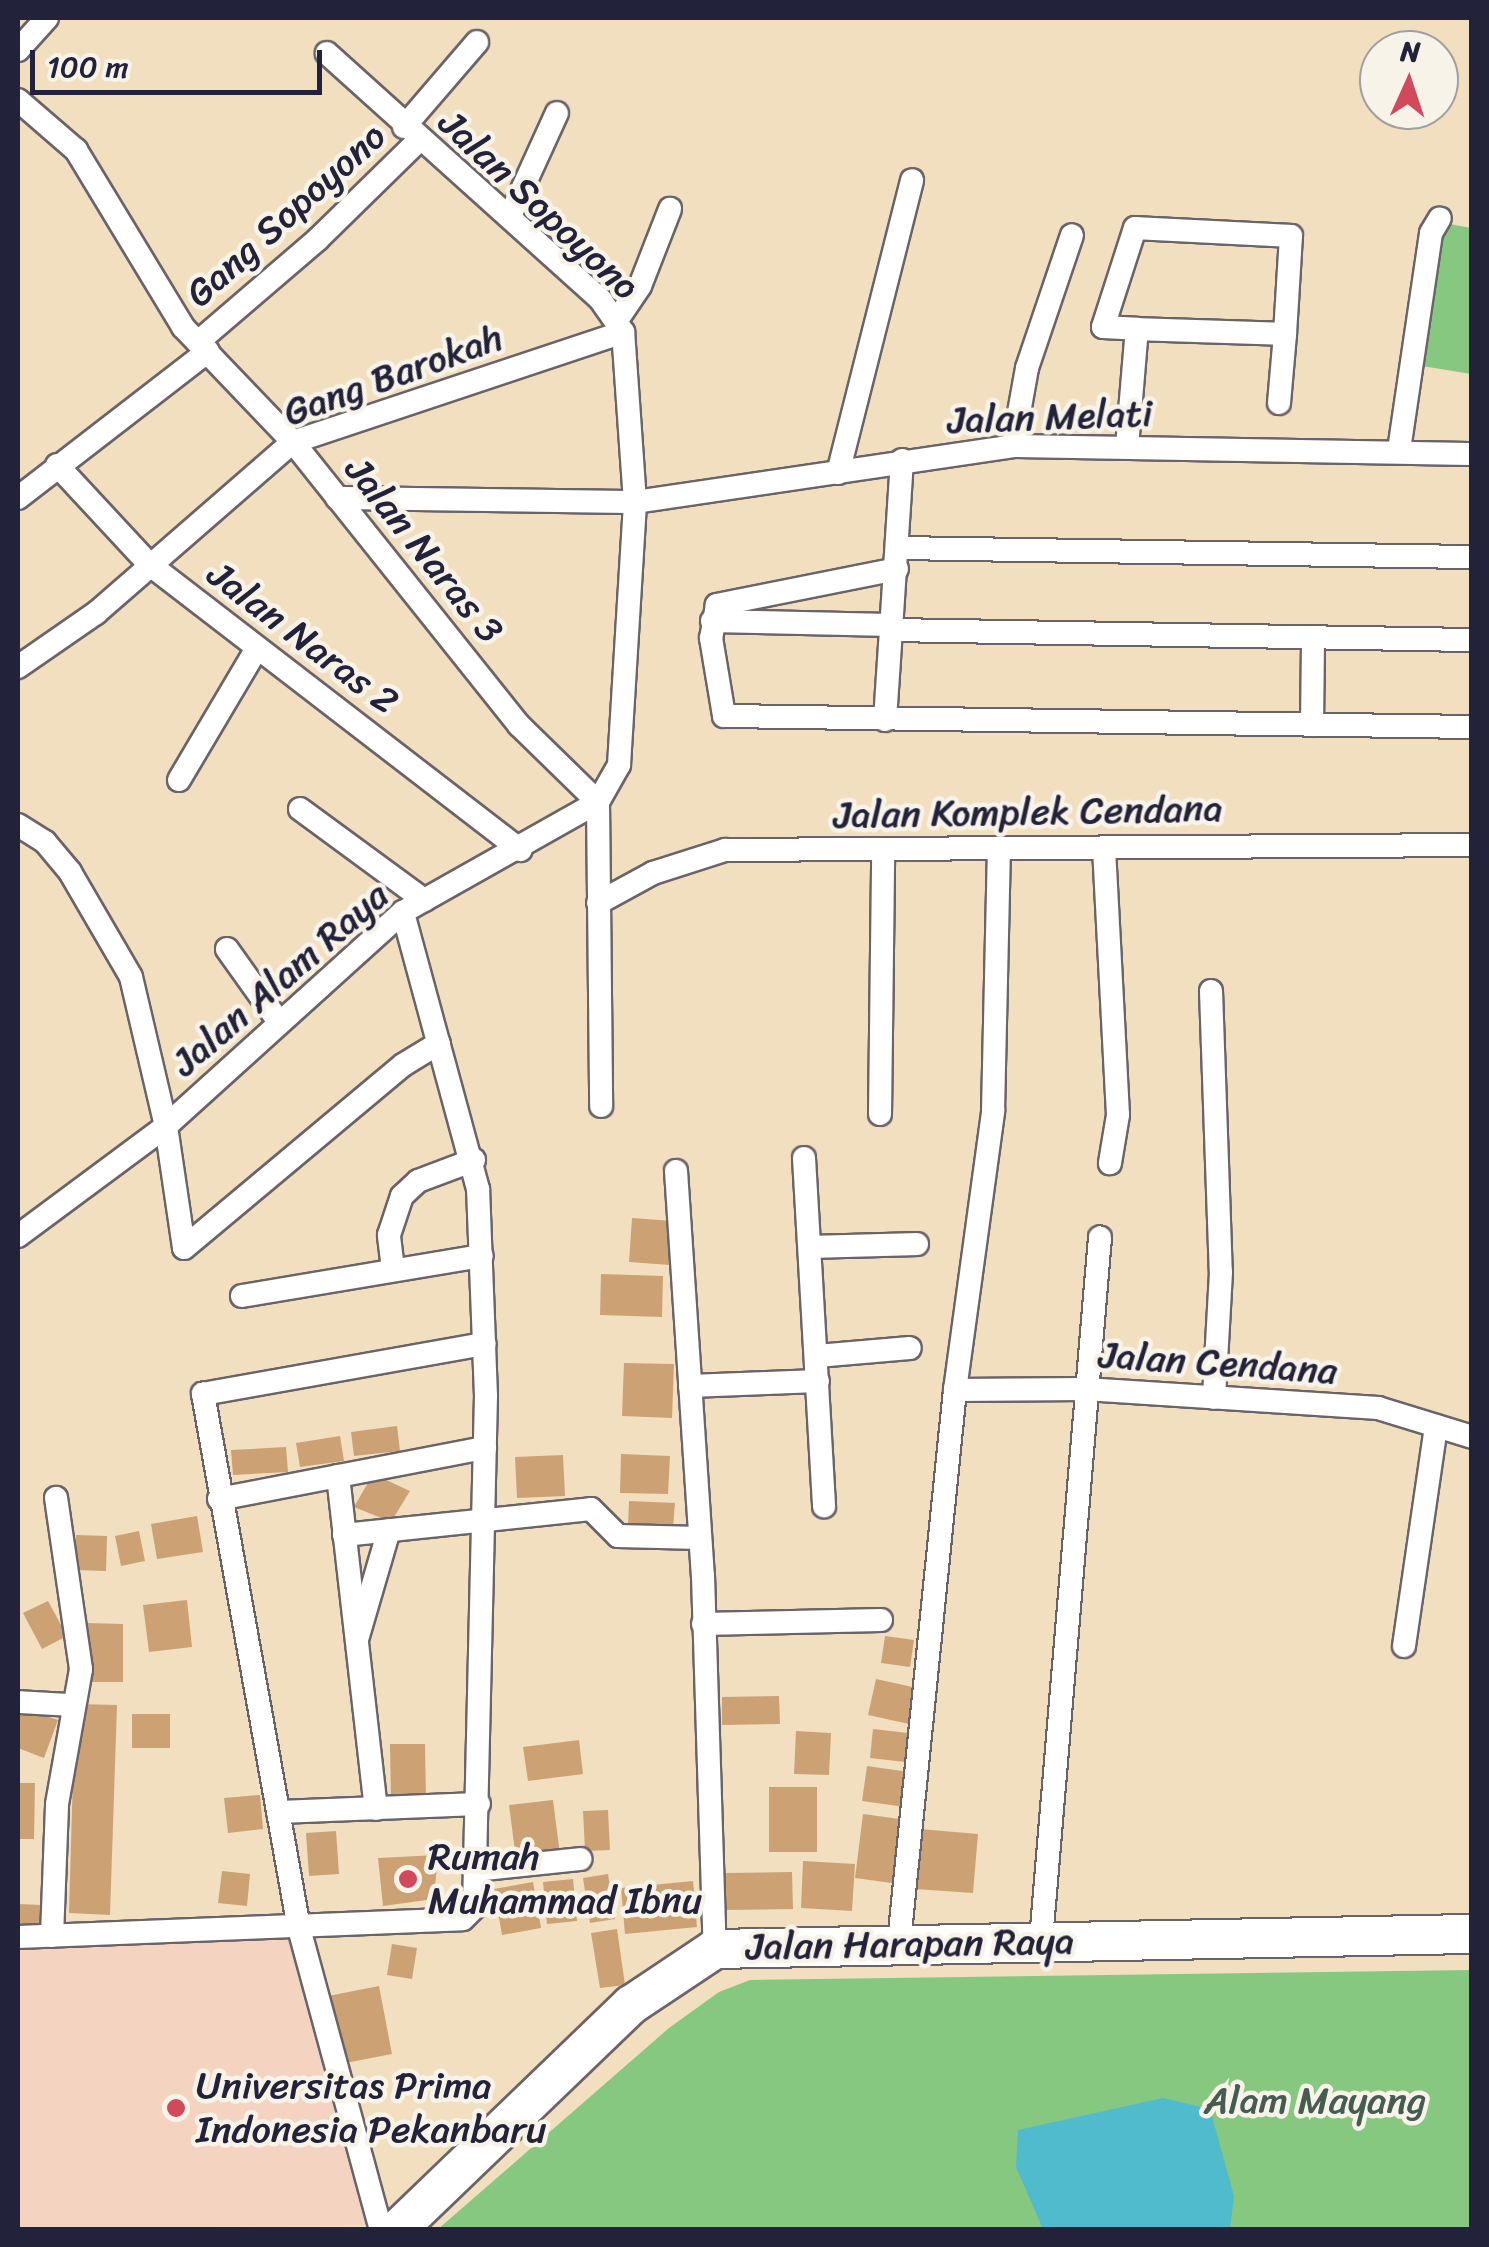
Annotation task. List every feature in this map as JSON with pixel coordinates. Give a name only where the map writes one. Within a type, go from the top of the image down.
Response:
[{"type":"main road","name":"Jalan Harapan Raya","points":[[397,2230],[631,2005],[715,1949],[899,1942],[1472,1934]]},
{"type":"street","points":[[18,50],[47,18]]},
{"type":"street","name":"Gang Sopoyono","points":[[18,498],[203,347],[412,133],[477,42]]},
{"type":"street","name":"Jalan Sopoyono","points":[[327,53],[412,133],[510,216],[620,326],[635,502]]},
{"type":"street","name":"Jalan Naras 3","points":[[18,100],[76,150],[154,286],[203,347],[292,442],[519,725],[598,802]]},
{"type":"street","points":[[510,216],[557,113]]},
{"type":"street","points":[[838,473],[912,180]]},
{"type":"street","points":[[620,326],[670,209]]},
{"type":"street","points":[[1399,450],[1431,232],[1440,218]]},
{"type":"street","points":[[1279,403],[1284,334],[1291,236],[1134,228],[1103,328],[1284,334]]},
{"type":"street","points":[[1013,446],[1027,368],[1072,234]]},
{"type":"street","name":"Gang Barokah","points":[[18,667],[96,613],[292,442],[620,326]]},
{"type":"street","points":[[1127,447],[1137,328]]},
{"type":"street","name":"Jalan Melati","points":[[337,498],[635,502],[1013,446],[1472,454]]},
{"type":"street","points":[[885,720],[902,460]]},
{"type":"street","name":"Jalan Naras 2","points":[[57,465],[149,564],[521,850]]},
{"type":"street","points":[[601,1106],[598,802],[622,754],[635,502]]},
{"type":"street","points":[[1472,557],[897,558],[730,600],[717,605],[712,621],[718,702],[729,719],[1472,727]]},
{"type":"street","points":[[712,621],[1472,640]]},
{"type":"street","points":[[1312,725],[1313,638]]},
{"type":"street","points":[[180,780],[256,650]]},
{"type":"street","name":"Jalan Alam Raya","points":[[18,1236],[166,1126],[403,912],[521,850],[598,802]]},
{"type":"street","points":[[300,809],[424,900]]},
{"type":"street","points":[[18,825],[45,842],[70,872],[131,977],[166,1126],[184,1248],[403,1064],[439,1043]]},
{"type":"street","name":"Jalan Komplek Cendana","points":[[598,903],[653,873],[724,850],[999,852],[1472,845]]},
{"type":"street","points":[[1104,848],[1118,1100],[1110,1163]]},
{"type":"street","points":[[880,1114],[882,852]]},
{"type":"street","points":[[899,1942],[955,1390],[993,1111],[999,852]]},
{"type":"street","points":[[18,1937],[462,1920],[474,1908],[485,1448],[482,1256],[474,1160],[403,912]]},
{"type":"street","points":[[227,950],[279,1022]]},
{"type":"street","points":[[1211,991],[1221,1272],[1214,1398]]},
{"type":"street","points":[[804,1158],[824,1506]]},
{"type":"street","points":[[393,1269],[389,1235],[402,1196],[418,1181],[474,1160]]},
{"type":"street","points":[[676,1172],[700,1538],[715,1949]]},
{"type":"street","points":[[1041,1940],[1100,1237]]},
{"type":"street","points":[[811,1247],[917,1244]]},
{"type":"street","points":[[242,1296],[482,1256]]},
{"type":"street","points":[[382,2230],[299,1928],[203,1394],[485,1344]]},
{"type":"street","points":[[817,1356],[910,1348]]},
{"type":"street","points":[[690,1386],[818,1381]]},
{"type":"street","name":"Jalan Cendana","points":[[955,1390],[1085,1389],[1378,1408],[1472,1437]]},
{"type":"street","points":[[1404,1646],[1436,1426]]},
{"type":"street","points":[[219,1499],[485,1448]]},
{"type":"street","points":[[338,1476],[376,1810]]},
{"type":"street","points":[[52,1936],[57,1804],[81,1654],[56,1498]]},
{"type":"street","points":[[344,1536],[591,1508],[618,1536],[700,1538]]},
{"type":"street","points":[[357,1639],[389,1530]]},
{"type":"street","points":[[702,1624],[882,1620]]},
{"type":"street","points":[[18,1702],[70,1705]]},
{"type":"street","points":[[278,1812],[479,1804]]},
{"type":"street","points":[[476,1870],[580,1858]]},
{"type":"shaded area","name":"Universitas Prima Indonesia Pekanbaru","points":[[293,1939],[366,2225],[18,2229],[18,1950]]},
{"type":"green space","points":[[1444,223],[1471,228],[1471,374],[1422,366]]},
{"type":"green space","name":"Alam Mayang","points":[[1471,1970],[1471,2229],[437,2230],[669,2028],[719,1992],[750,1980]]},
{"type":"water","points":[[1163,2098],[1210,2109],[1234,2196],[1230,2229],[1043,2229],[1016,2167],[1018,2130]]},
{"type":"building","points":[[632,1218],[673,1221],[670,1265],[629,1262]]},
{"type":"building","points":[[601,1274],[663,1276],[662,1317],[600,1315]]},
{"type":"building","points":[[624,1363],[674,1364],[672,1418],[622,1416]]},
{"type":"building","points":[[397,1426],[400,1451],[354,1456],[351,1432]]},
{"type":"building","points":[[340,1436],[344,1461],[300,1467],[296,1443]]},
{"type":"building","points":[[286,1447],[288,1472],[233,1475],[231,1450]]},
{"type":"building","points":[[621,1454],[670,1456],[668,1494],[620,1493]]},
{"type":"building","points":[[563,1455],[565,1496],[517,1498],[515,1457]]},
{"type":"building","points":[[373,1474],[410,1491],[391,1522],[354,1507]]},
{"type":"building","points":[[629,1501],[675,1503],[673,1527],[628,1525]]},
{"type":"building","points":[[197,1516],[203,1552],[157,1559],[151,1524]]},
{"type":"building","points":[[139,1531],[145,1561],[121,1566],[115,1536]]},
{"type":"building","points":[[76,1535],[107,1536],[106,1571],[75,1570]]},
{"type":"building","points":[[187,1600],[192,1647],[149,1652],[143,1605]]},
{"type":"building","points":[[48,1601],[67,1636],[42,1649],[23,1613]]},
{"type":"building","points":[[86,1623],[123,1624],[123,1682],[85,1682]]},
{"type":"building","points":[[885,1636],[914,1640],[910,1667],[881,1663]]},
{"type":"building","points":[[876,1679],[917,1688],[909,1724],[868,1715]]},
{"type":"building","points":[[779,1696],[780,1724],[722,1725],[722,1697]]},
{"type":"building","points":[[75,1704],[117,1705],[110,1915],[69,1913]]},
{"type":"building","points":[[18,1706],[58,1720],[44,1758],[18,1748]]},
{"type":"building","points":[[132,1714],[170,1714],[170,1748],[132,1748]]},
{"type":"building","points":[[873,1729],[908,1733],[905,1762],[870,1758]]},
{"type":"building","points":[[796,1731],[831,1733],[829,1775],[794,1774]]},
{"type":"building","points":[[579,1740],[583,1774],[528,1781],[523,1747]]},
{"type":"building","points":[[390,1744],[425,1744],[426,1801],[391,1802]]},
{"type":"building","points":[[867,1766],[909,1772],[905,1807],[862,1801]]},
{"type":"building","points":[[18,1783],[35,1783],[34,1839],[18,1839]]},
{"type":"building","points":[[769,1787],[817,1787],[817,1852],[769,1852]]},
{"type":"building","points":[[260,1795],[263,1829],[228,1833],[224,1798]]},
{"type":"building","points":[[553,1800],[560,1854],[516,1859],[509,1805]]},
{"type":"building","points":[[608,1810],[610,1850],[585,1851],[583,1811]]},
{"type":"building","points":[[863,1814],[907,1820],[899,1884],[855,1878]]},
{"type":"building","points":[[920,1829],[978,1834],[973,1893],[915,1889]]},
{"type":"building","points":[[336,1831],[339,1874],[309,1876],[306,1833]]},
{"type":"building","name":"Rumah Muhammad Ibnu","points":[[438,1855],[434,1899],[383,1906],[378,1858]]},
{"type":"building","points":[[803,1861],[855,1864],[852,1911],[801,1908]]},
{"type":"building","points":[[222,1871],[250,1874],[247,1906],[218,1903]]},
{"type":"building","points":[[792,1872],[793,1909],[725,1910],[725,1873]]},
{"type":"building","points":[[608,1874],[615,1919],[590,1923],[583,1878]]},
{"type":"building","points":[[573,1879],[577,1921],[547,1924],[543,1882]]},
{"type":"building","points":[[693,1881],[697,1927],[625,1934],[621,1888]]},
{"type":"building","points":[[533,1882],[541,1928],[502,1935],[494,1889]]},
{"type":"building","points":[[19,1904],[41,1905],[40,1934],[18,1932]]},
{"type":"building","points":[[617,1929],[625,1985],[600,1988],[591,1933]]},
{"type":"building","points":[[392,1944],[417,1948],[412,1979],[387,1975]]},
{"type":"building","points":[[379,1986],[392,2054],[340,2064],[328,1996]]},
{"type":"place","name":"Rumah Muhammad Ibnu","points":[[408,1879]]},
{"type":"place","name":"Universitas Prima Indonesia Pekanbaru","points":[[176,2108]]}]
